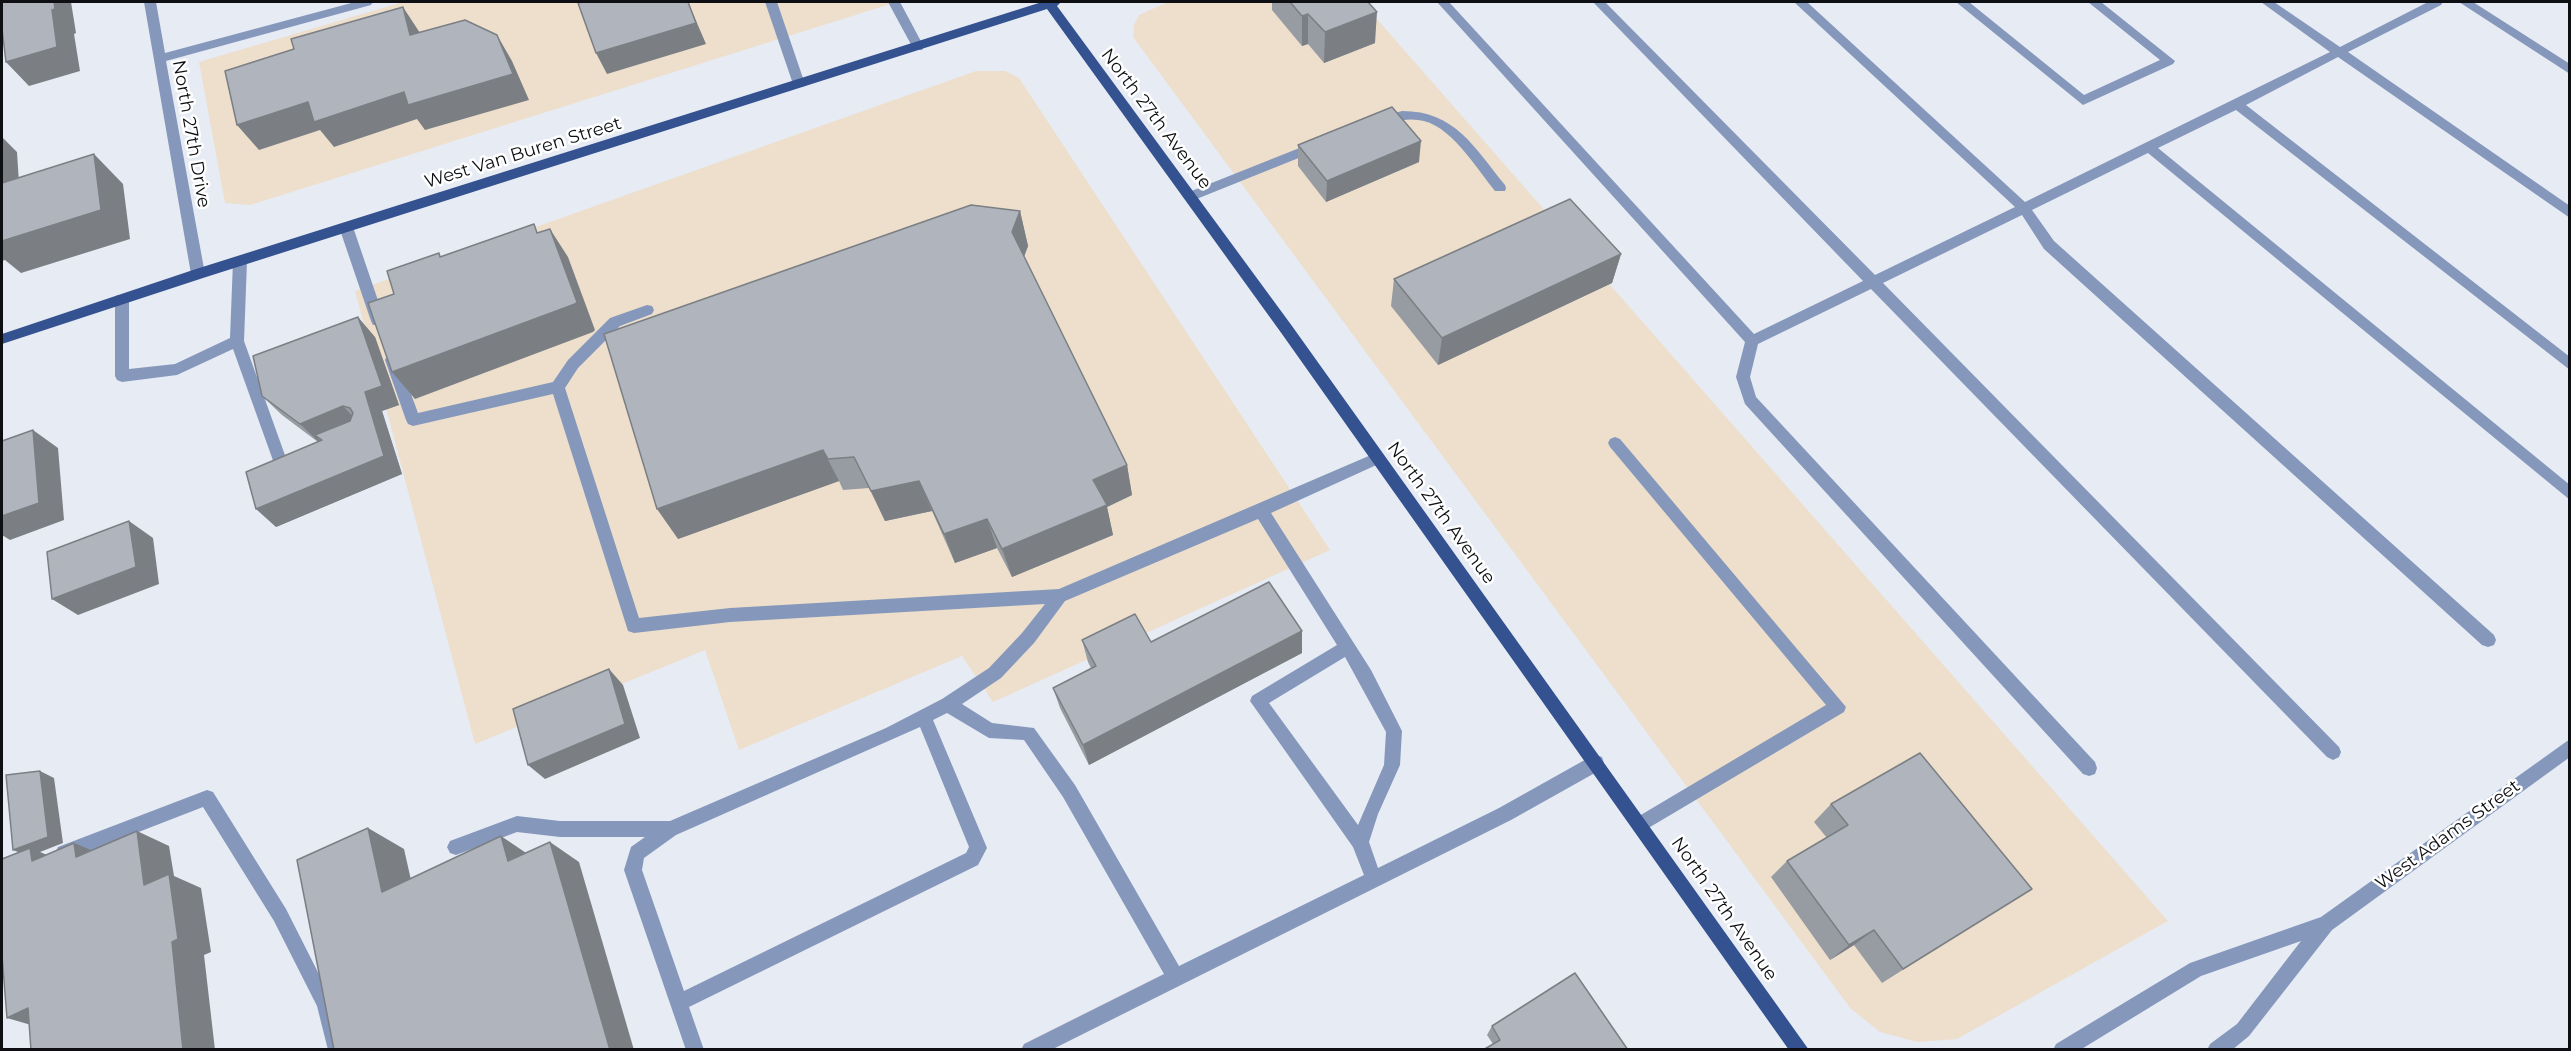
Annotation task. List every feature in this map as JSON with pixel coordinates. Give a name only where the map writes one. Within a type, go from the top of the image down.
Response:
[{"type":"main road","name":"West Van Buren Street","points":[[2,339],[198,274],[918,47],[1051,2]]},
{"type":"main road","name":"North 27th Avenue","points":[[1051,2],[1085,55],[1378,458],[1800,1050]]},
{"type":"street","name":"North 27th Drive","points":[[150,2],[198,274]]},
{"type":"street","points":[[159,59],[367,2]]},
{"type":"street","points":[[771,2],[799,84]]},
{"type":"street","points":[[894,2],[918,47]]},
{"type":"street","points":[[1443,2],[1752,341]]},
{"type":"street","points":[[1599,2],[2333,752]]},
{"type":"street","points":[[1800,2],[2024,208],[2049,245],[2488,640]]},
{"type":"street","points":[[1962,2],[2083,101],[2169,61],[2094,2]]},
{"type":"street","points":[[2267,2],[2570,213]]},
{"type":"street","points":[[2089,768],[1750,400],[1743,377],[1752,341],[2237,104],[2438,2]]},
{"type":"street","points":[[2465,2],[2570,70]]},
{"type":"street","points":[[2237,104],[2570,365]]},
{"type":"street","points":[[1371,124],[1410,112],[1430,115],[1447,125],[1500,188]]},
{"type":"street","points":[[1190,197],[1328,141]]},
{"type":"street","points":[[2149,147],[2570,494]]},
{"type":"street","points":[[346,227],[412,420],[558,387],[573,364],[615,321],[647,310]]},
{"type":"street","points":[[240,261],[237,341],[282,466],[302,458]]},
{"type":"street","points":[[122,299],[122,376],[177,369],[237,341]]},
{"type":"street","points":[[558,387],[634,626],[730,615],[1060,597],[1378,458]]},
{"type":"street","points":[[1615,443],[1838,706],[1640,825]]},
{"type":"street","points":[[1261,511],[1348,647],[1394,731],[1392,765],[1370,813],[1360,842]]},
{"type":"street","points":[[695,1050],[633,870],[637,853],[670,829],[892,734],[948,704],[995,673],[1028,638],[1060,597]]},
{"type":"street","points":[[1348,647],[1258,701],[1360,842],[1374,880]]},
{"type":"street","points":[[948,704],[989,730],[1028,733],[1069,791],[1176,978]]},
{"type":"street","points":[[679,1003],[972,859],[978,848],[924,717]]},
{"type":"street","name":"West Adams Street","points":[[2216,1050],[2243,1030],[2326,924],[2570,747]]},
{"type":"street","points":[[1030,1050],[1505,814],[1596,763]]},
{"type":"street","points":[[44,860],[207,798],[280,915],[325,1004],[338,1050]]},
{"type":"street","points":[[456,847],[517,824],[560,829],[670,829]]},
{"type":"street","name":"West Adams Street","points":[[2062,1050],[2196,969],[2326,924]]},
{"type":"shaded area","points":[[403,2],[897,2],[250,205],[225,203],[199,62]]},
{"type":"shaded area","points":[[1168,2],[1362,2],[2168,921],[1957,1039],[1917,1042],[1880,1032],[1851,1009],[1133,37],[1134,25],[1139,15]]},
{"type":"shaded area","points":[[976,71],[1005,71],[1019,78],[1330,550],[993,702],[962,656],[739,750],[705,650],[475,744],[355,291]]},
{"type":"building","points":[[2,2],[54,2],[55,9],[52,10],[57,47],[6,62]]},
{"type":"building","points":[[688,2],[696,23],[596,53],[578,3]]},
{"type":"building","points":[[1290,2],[1368,2],[1377,12],[1325,32],[1308,14],[1302,16]]},
{"type":"building","points":[[403,7],[410,35],[465,20],[497,35],[513,74],[408,105],[404,92],[314,122],[308,102],[237,125],[225,71],[294,49],[291,39]]},
{"type":"building","points":[[1392,107],[1421,141],[1327,181],[1298,145]]},
{"type":"building","points":[[94,154],[101,210],[2,241],[2,183]]},
{"type":"building","points":[[1570,199],[1621,254],[1442,338],[1394,279]]},
{"type":"building","points":[[971,205],[1020,211],[1012,232],[1127,465],[1093,480],[1107,505],[1002,549],[987,519],[944,534],[919,481],[871,491],[854,457],[828,459],[823,450],[657,509],[604,334]]},
{"type":"building","points":[[534,224],[537,233],[550,229],[577,302],[392,372],[368,303],[394,294],[387,271],[439,253],[440,257]]},
{"type":"building","points":[[358,317],[382,386],[365,392],[384,456],[256,509],[246,472],[322,440],[315,435],[350,421],[353,413],[350,408],[343,406],[300,424],[262,396],[253,356]]},
{"type":"building","points":[[33,430],[39,503],[2,516],[2,441]]},
{"type":"building","points":[[129,521],[136,567],[52,599],[47,552]]},
{"type":"building","points":[[1269,582],[1302,631],[1083,745],[1053,688],[1096,666],[1082,640],[1135,614],[1151,642]]},
{"type":"building","points":[[609,669],[625,724],[528,765],[513,709]]},
{"type":"building","points":[[1920,753],[2032,889],[1903,969],[1874,930],[1849,945],[1787,861],[1848,825],[1831,804]]},
{"type":"building","points":[[40,771],[48,837],[13,850],[6,775]]},
{"type":"building","points":[[368,828],[382,892],[501,836],[508,861],[550,842],[610,1050],[334,1050],[297,860]]},
{"type":"building","points":[[137,831],[144,885],[169,874],[178,939],[172,942],[183,1050],[31,1050],[28,1008],[7,1018],[2,956],[2,859],[30,848],[32,861],[74,843],[76,857]]},
{"type":"building","points":[[1575,973],[1628,1050],[1483,1050],[1500,1040],[1492,1026]]}]
